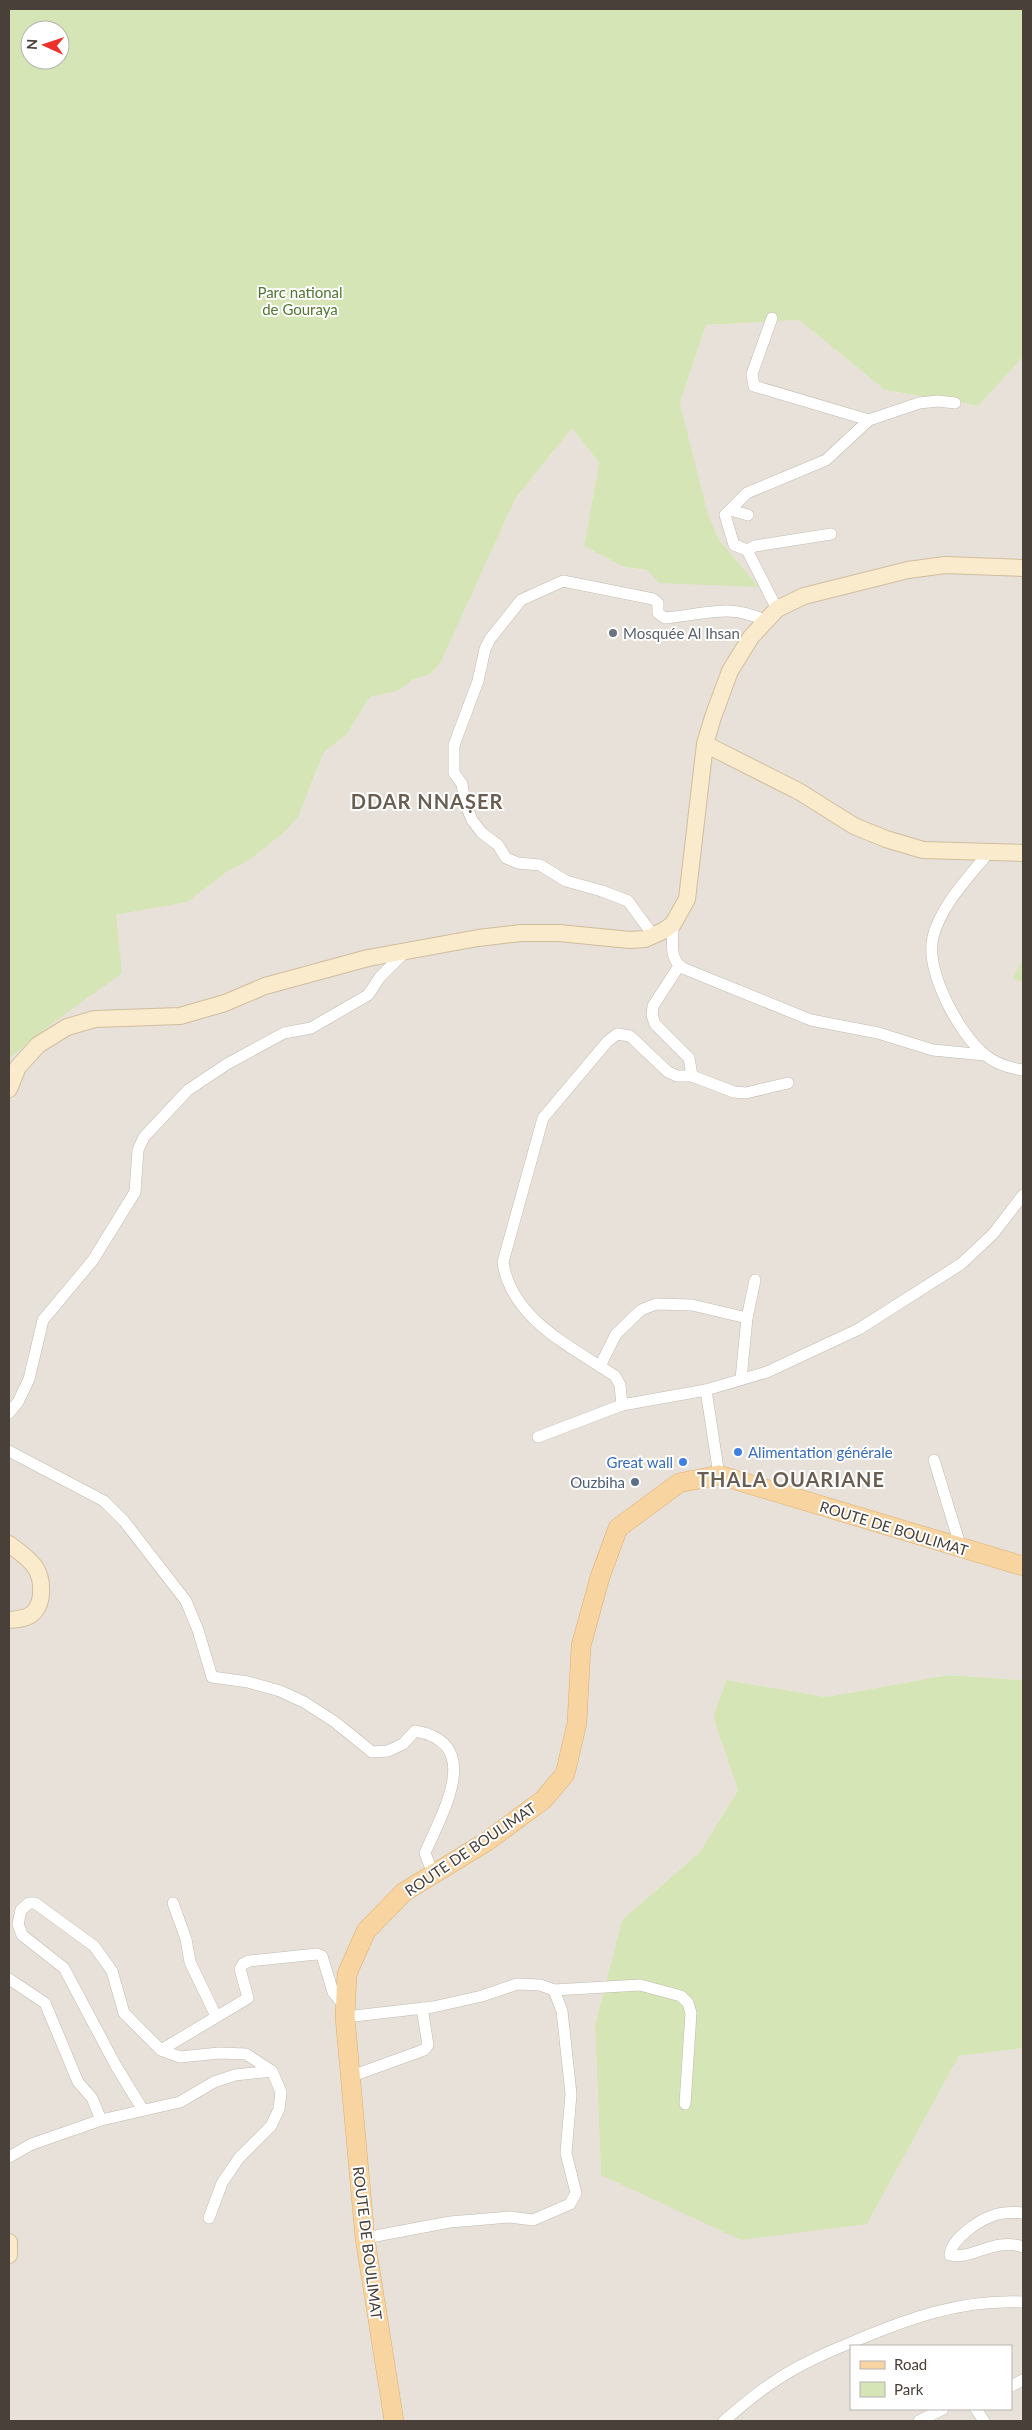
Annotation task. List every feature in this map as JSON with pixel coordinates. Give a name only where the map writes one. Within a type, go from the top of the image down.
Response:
[{"type":"main road","points":[[9,1089],[18,1068],[38,1044],[68,1027],[95,1019],[180,1016],[225,1004],[265,986],[368,958],[478,938],[559,933],[630,940],[645,939],[653,935],[674,924],[681,914],[688,890],[705,744],[730,671],[751,637],[771,615],[804,596],[908,570],[945,565],[1023,568]]},
{"type":"main road","points":[[705,744],[800,792],[854,826],[870,833],[923,850],[1023,853]]},
{"type":"main road","name":"ROUTE DE BOULIMAT","points":[[394,2421],[365,2238],[349,2077],[345,2012],[348,1974],[366,1931],[404,1892],[486,1842],[543,1800],[565,1774],[577,1723],[582,1646],[600,1577],[618,1528],[679,1483],[719,1475],[1023,1566]]},
{"type":"main road","points":[[9,1544],[36,1568],[42,1581],[40,1596],[34,1612],[22,1619],[9,1620]]},
{"type":"main road","points":[[9,2242],[9,2255]]},
{"type":"street","points":[[772,318],[752,374],[754,386],[869,420]]},
{"type":"street","points":[[831,534],[755,546],[747,550],[734,545],[725,521],[725,515],[747,493],[826,460],[869,420],[919,403],[938,401],[955,403]]},
{"type":"street","points":[[730,510],[748,515]]},
{"type":"street","points":[[653,935],[628,901],[602,890],[566,881],[540,866],[510,860],[502,854],[498,845],[482,833],[472,820],[465,803],[462,784],[454,773],[452,757],[465,712],[478,681],[485,649],[502,621],[520,600],[563,581],[653,598],[658,603],[658,613],[665,618],[723,610],[771,615],[747,550]]},
{"type":"street","points":[[989,852],[945,908],[933,937],[932,961],[944,994],[965,1033],[985,1055],[1005,1067],[1023,1070]]},
{"type":"street","points":[[674,924],[672,954],[679,966],[811,1020],[878,1033],[933,1050],[985,1055]]},
{"type":"street","points":[[9,1413],[18,1402],[29,1379],[43,1320],[94,1260],[135,1192],[138,1150],[144,1137],[188,1090],[227,1064],[284,1034],[311,1028],[368,995],[380,977],[406,951]]},
{"type":"street","points":[[679,966],[653,1006],[652,1015],[655,1024],[689,1058],[692,1076]]},
{"type":"street","points":[[622,1405],[620,1386],[615,1376],[546,1330],[523,1308],[505,1274],[503,1262],[543,1118],[607,1042],[617,1034],[630,1036],[668,1072],[677,1076],[692,1076],[734,1092],[746,1093],[788,1083]]},
{"type":"street","points":[[538,1437],[622,1405],[706,1390],[783,1365],[859,1329],[961,1264],[993,1234],[1023,1195]]},
{"type":"street","points":[[741,1379],[747,1318],[755,1280]]},
{"type":"street","points":[[600,1366],[616,1334],[642,1310],[656,1304],[692,1305],[747,1318]]},
{"type":"street","points":[[706,1390],[719,1475]]},
{"type":"street","points":[[9,1451],[104,1501],[124,1522],[186,1601],[198,1630],[212,1678],[248,1682],[280,1691],[304,1702],[335,1722],[372,1752],[388,1752],[403,1744],[415,1731],[438,1738],[450,1751],[454,1766],[452,1783],[441,1820],[425,1853],[433,1874]]},
{"type":"street","points":[[934,1460],[962,1548]]},
{"type":"street","points":[[143,2110],[116,2066],[64,1968],[22,1935],[18,1924],[21,1910],[29,1903],[35,1903],[94,1946],[112,1971],[124,2013],[161,2050],[180,2057],[219,2053],[246,2054],[272,2071],[280,2092],[279,2109],[271,2126],[239,2158],[222,2183],[209,2218]]},
{"type":"street","points":[[173,1903],[186,1939],[190,1962],[216,2016]]},
{"type":"street","points":[[161,2050],[248,1998],[240,1969],[243,1964],[317,1954],[322,1956],[333,1992],[345,2012],[422,2008],[482,1996],[517,1984],[540,1985],[554,1990],[640,1985],[680,1996],[688,2003],[691,2013],[685,2104]]},
{"type":"street","points":[[9,1979],[45,2003],[78,2082],[92,2098],[101,2120]]},
{"type":"street","points":[[365,2238],[450,2222],[510,2217],[533,2220],[570,2204],[576,2194],[566,2153],[571,2094],[562,2011],[554,1990]]},
{"type":"street","points":[[349,2077],[424,2050],[428,2045],[422,2008]]},
{"type":"street","points":[[9,2157],[32,2144],[101,2120],[180,2102],[214,2082],[235,2075],[272,2071]]},
{"type":"street","points":[[1023,2212],[991,2216],[961,2235],[950,2249],[950,2255],[957,2257],[991,2246],[1016,2245],[1023,2247]]},
{"type":"street","points":[[724,2421],[772,2382],[812,2359],[895,2324],[942,2310],[993,2301],[1023,2302]]},
{"type":"street","points":[[919,2421],[941,2410]]},
{"type":"street","points":[[977,2410],[984,2421]]},
{"type":"shaded area","points":[[799,320],[885,390],[977,406],[1023,357],[1023,1680],[948,1675],[826,1697],[726,1680],[713,1717],[738,1790],[700,1852],[622,1920],[595,2025],[601,2175],[867,2224],[959,2056],[1023,2048],[1023,2421],[9,2421],[9,1059],[54,1022],[116,915],[186,902],[228,871],[248,861],[281,835],[308,793],[324,752],[346,735],[370,697],[398,691],[412,680],[430,674],[440,664],[515,499],[572,428],[599,463],[584,546],[624,567],[758,587],[719,540],[708,514],[680,403],[706,325]]},
{"type":"green space","name":"Parc national de Gouraya","points":[[9,9],[1023,9],[1023,357],[978,406],[885,390],[799,320],[706,325],[680,403],[708,514],[719,540],[759,587],[659,583],[647,570],[624,567],[584,546],[599,463],[572,428],[515,499],[440,664],[430,674],[412,680],[398,691],[370,697],[346,735],[324,752],[298,817],[281,835],[248,861],[228,871],[187,902],[116,915],[122,973],[54,1022],[9,1059]]},
{"type":"green space","points":[[1023,958],[1023,983],[1013,978]]},
{"type":"green space","points":[[948,1675],[1023,1680],[1023,2048],[959,2056],[867,2224],[741,2240],[601,2175],[595,2025],[622,1920],[700,1852],[738,1790],[713,1717],[726,1680],[826,1697]]},
{"type":"place","name":"Mosquée Al Ihsan","points":[[613,633]]},
{"type":"place","name":"Alimentation générale","points":[[738,1452]]},
{"type":"place","name":"Great wall","points":[[683,1462]]},
{"type":"place","name":"Ouzbiha","points":[[635,1482]]},
{"type":"district","name":"DDAR NNAṢER","points":[[427,801]]},
{"type":"district","name":"THALA OUARIANE","points":[[791,1479]]}]
